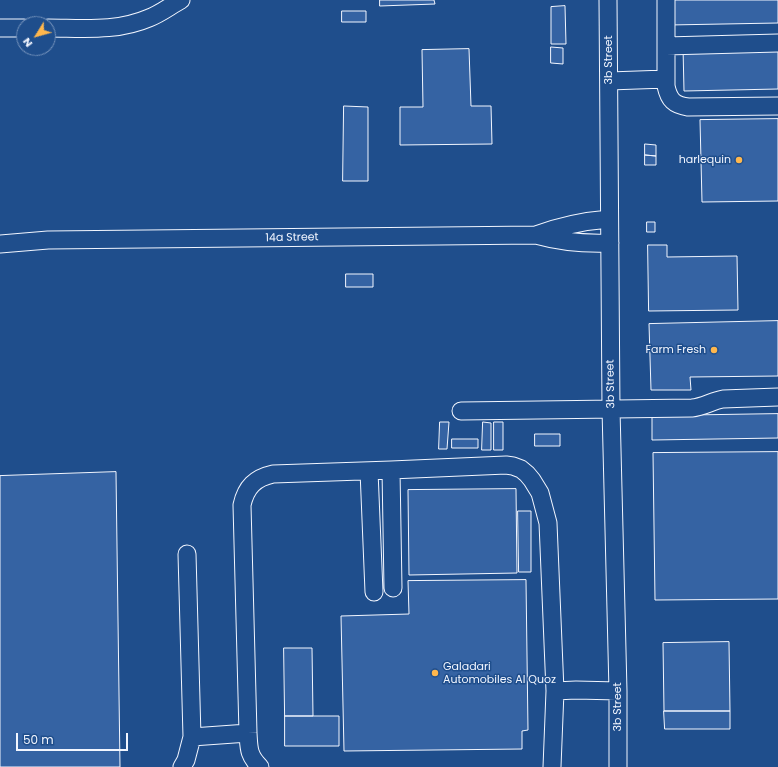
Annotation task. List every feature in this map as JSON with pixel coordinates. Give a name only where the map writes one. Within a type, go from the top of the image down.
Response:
[{"type":"street","points":[[56,28],[120,27],[149,18],[181,0]]},
{"type":"street","name":"3b Street","points":[[608,0],[611,409],[618,691],[618,767]]},
{"type":"street","points":[[666,0],[666,79],[670,98],[675,103],[680,106],[688,107],[778,106]]},
{"type":"street","points":[[0,28],[16,28]]},
{"type":"street","points":[[666,46],[778,43]]},
{"type":"street","points":[[609,81],[666,79]]},
{"type":"street","name":"14a Street","points":[[536,235],[572,224],[610,219]]},
{"type":"street","name":"14a Street","points":[[0,232],[48,240]]},
{"type":"street","name":"14a Street","points":[[0,244],[48,240],[536,235],[572,243],[610,243]]},
{"type":"street","points":[[461,411],[692,408],[701,407],[716,400],[723,399],[778,397]]},
{"type":"street","points":[[260,767],[250,754],[248,733],[242,505],[247,490],[258,479],[273,474],[506,465],[521,469],[532,480],[540,493],[548,523],[555,691],[552,767]]},
{"type":"street","points":[[391,470],[393,588]]},
{"type":"street","points":[[369,471],[374,592]]},
{"type":"street","points":[[182,767],[186,760],[192,737],[187,554]]},
{"type":"street","points":[[555,691],[618,691]]},
{"type":"street","points":[[192,737],[248,733]]},
{"type":"building","points":[[380,0],[434,0],[435,4],[380,6]]},
{"type":"building","points":[[669,0],[778,0],[778,23],[669,25]]},
{"type":"building","points":[[565,6],[566,44],[551,44],[551,7]]},
{"type":"building","points":[[342,11],[366,11],[366,22],[342,22]]},
{"type":"building","points":[[778,45],[778,89],[684,91],[683,47]]},
{"type":"building","points":[[551,47],[563,48],[563,64],[551,63]]},
{"type":"building","points":[[469,49],[471,106],[491,106],[492,144],[400,145],[400,107],[423,107],[422,50]]},
{"type":"building","points":[[344,106],[368,107],[368,181],[343,181]]},
{"type":"building","name":"harlequin","points":[[778,119],[778,201],[702,202],[700,120]]},
{"type":"building","points":[[645,144],[656,145],[656,156],[645,155]]},
{"type":"building","points":[[645,155],[656,156],[656,165],[645,165]]},
{"type":"building","points":[[647,222],[655,222],[655,232],[647,232]]},
{"type":"building","points":[[648,245],[667,245],[667,257],[737,256],[738,310],[649,311]]},
{"type":"building","points":[[346,274],[373,274],[373,287],[346,287]]},
{"type":"building","name":"Farm Fresh","points":[[778,321],[778,376],[690,377],[691,390],[651,390],[649,324]]},
{"type":"building","points":[[778,414],[778,438],[652,440],[652,416]]},
{"type":"building","points":[[440,422],[449,422],[447,449],[439,449]]},
{"type":"building","points":[[483,422],[491,423],[491,450],[482,450]]},
{"type":"building","points":[[494,422],[503,422],[503,450],[494,450]]},
{"type":"building","points":[[535,434],[560,434],[560,446],[535,446]]},
{"type":"building","points":[[452,439],[478,439],[478,448],[452,448]]},
{"type":"building","points":[[778,452],[778,599],[655,600],[653,453]]},
{"type":"building","points":[[116,472],[120,767],[0,767],[0,476]]},
{"type":"building","points":[[516,489],[517,573],[409,575],[408,490]]},
{"type":"building","points":[[518,511],[531,511],[531,572],[519,572]]},
{"type":"building","name":"Galadari Automobiles Al Quoz","points":[[526,580],[528,730],[522,731],[522,749],[344,751],[341,616],[409,614],[408,581]]},
{"type":"building","points":[[729,642],[730,711],[664,711],[663,643]]},
{"type":"building","points":[[284,648],[312,648],[313,716],[285,716]]},
{"type":"building","points":[[664,711],[730,711],[730,729],[665,729]]},
{"type":"building","points":[[285,716],[339,716],[339,746],[285,746]]},
{"type":"place","name":"harlequin","points":[[739,160]]},
{"type":"place","name":"Farm Fresh","points":[[714,350]]},
{"type":"place","name":"Galadari Automobiles Al Quoz","points":[[435,673]]}]
